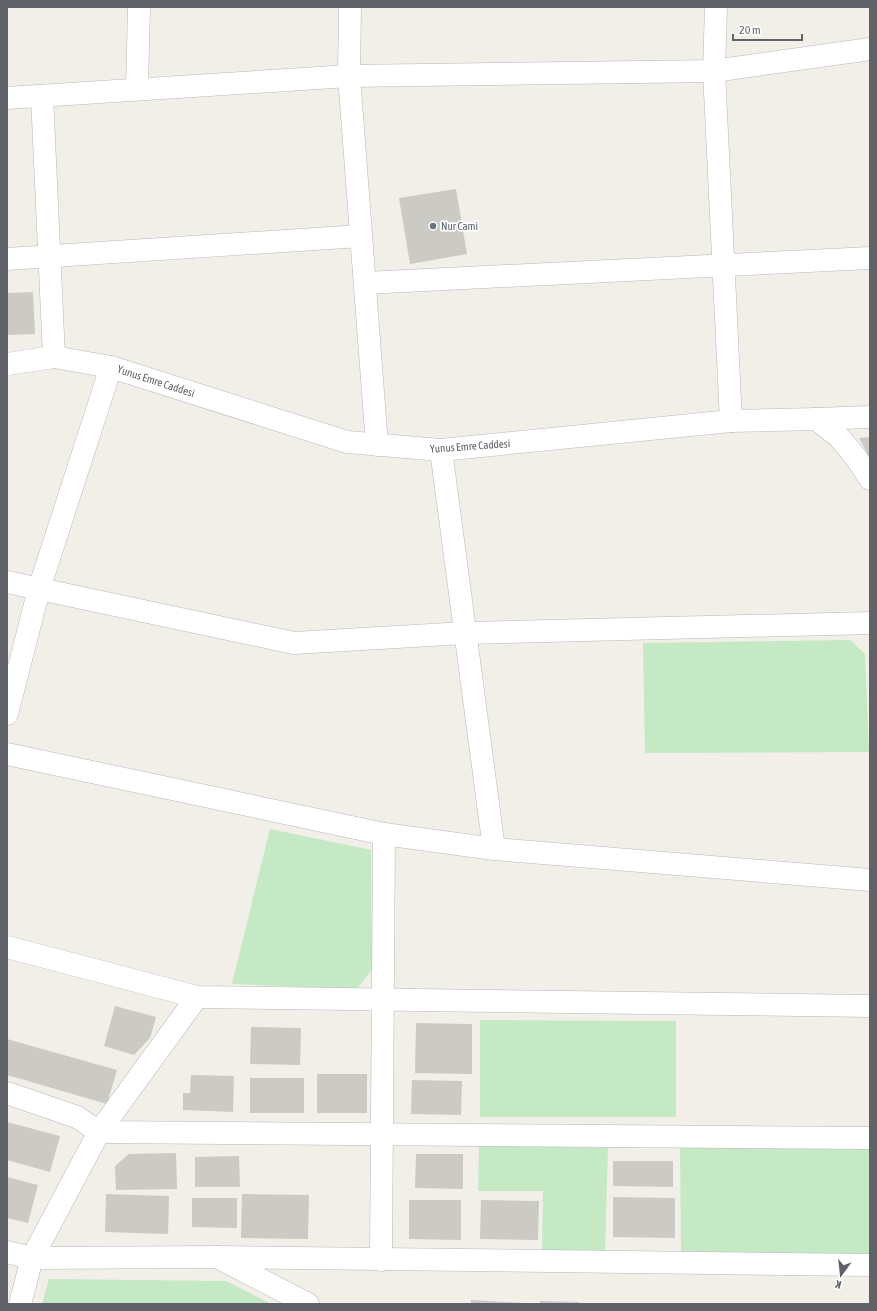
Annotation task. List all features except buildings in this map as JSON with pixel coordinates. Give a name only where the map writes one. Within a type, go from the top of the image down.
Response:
[{"type":"street","points":[[137,90],[139,7]]},
{"type":"street","points":[[350,7],[349,76],[377,445]]},
{"type":"street","points":[[716,7],[714,71],[732,421]]},
{"type":"street","points":[[7,98],[349,76],[714,71],[870,49]]},
{"type":"street","points":[[42,96],[54,357]]},
{"type":"street","points":[[7,259],[361,236]]},
{"type":"street","points":[[365,283],[870,258]]},
{"type":"street","name":"Yunus Emre Caddesi","points":[[7,364],[54,357],[111,367],[347,442],[441,450],[732,421],[870,418]]},
{"type":"street","points":[[7,714],[39,589],[111,367]]},
{"type":"street","points":[[816,419],[840,438],[857,459],[870,479]]},
{"type":"street","points":[[441,450],[494,849]]},
{"type":"street","points":[[7,582],[294,643],[465,633],[870,623]]},
{"type":"street","points":[[7,754],[384,834],[494,849],[870,880]]},
{"type":"street","points":[[381,1260],[384,834]]},
{"type":"street","points":[[7,947],[197,997],[870,1006]]},
{"type":"street","points":[[20,1304],[32,1258],[99,1132],[197,997]]},
{"type":"street","points":[[7,1093],[77,1117],[99,1132],[870,1138]]},
{"type":"street","points":[[7,1252],[32,1258],[217,1257],[870,1266]]},
{"type":"street","points":[[217,1257],[308,1304]]},
{"type":"green space","points":[[850,640],[865,654],[869,752],[645,753],[643,643]]},
{"type":"green space","points":[[270,829],[371,850],[372,969],[357,989],[232,984]]},
{"type":"green space","points":[[480,1020],[676,1021],[676,1117],[480,1117]]},
{"type":"green space","points":[[680,1143],[870,1149],[870,1254],[681,1252]]},
{"type":"green space","points":[[479,1145],[608,1148],[605,1251],[542,1251],[543,1191],[478,1191]]},
{"type":"green space","points":[[49,1279],[226,1281],[271,1304],[42,1304]]},
{"type":"place","name":"Nur Cami","points":[[433,226]]}]
